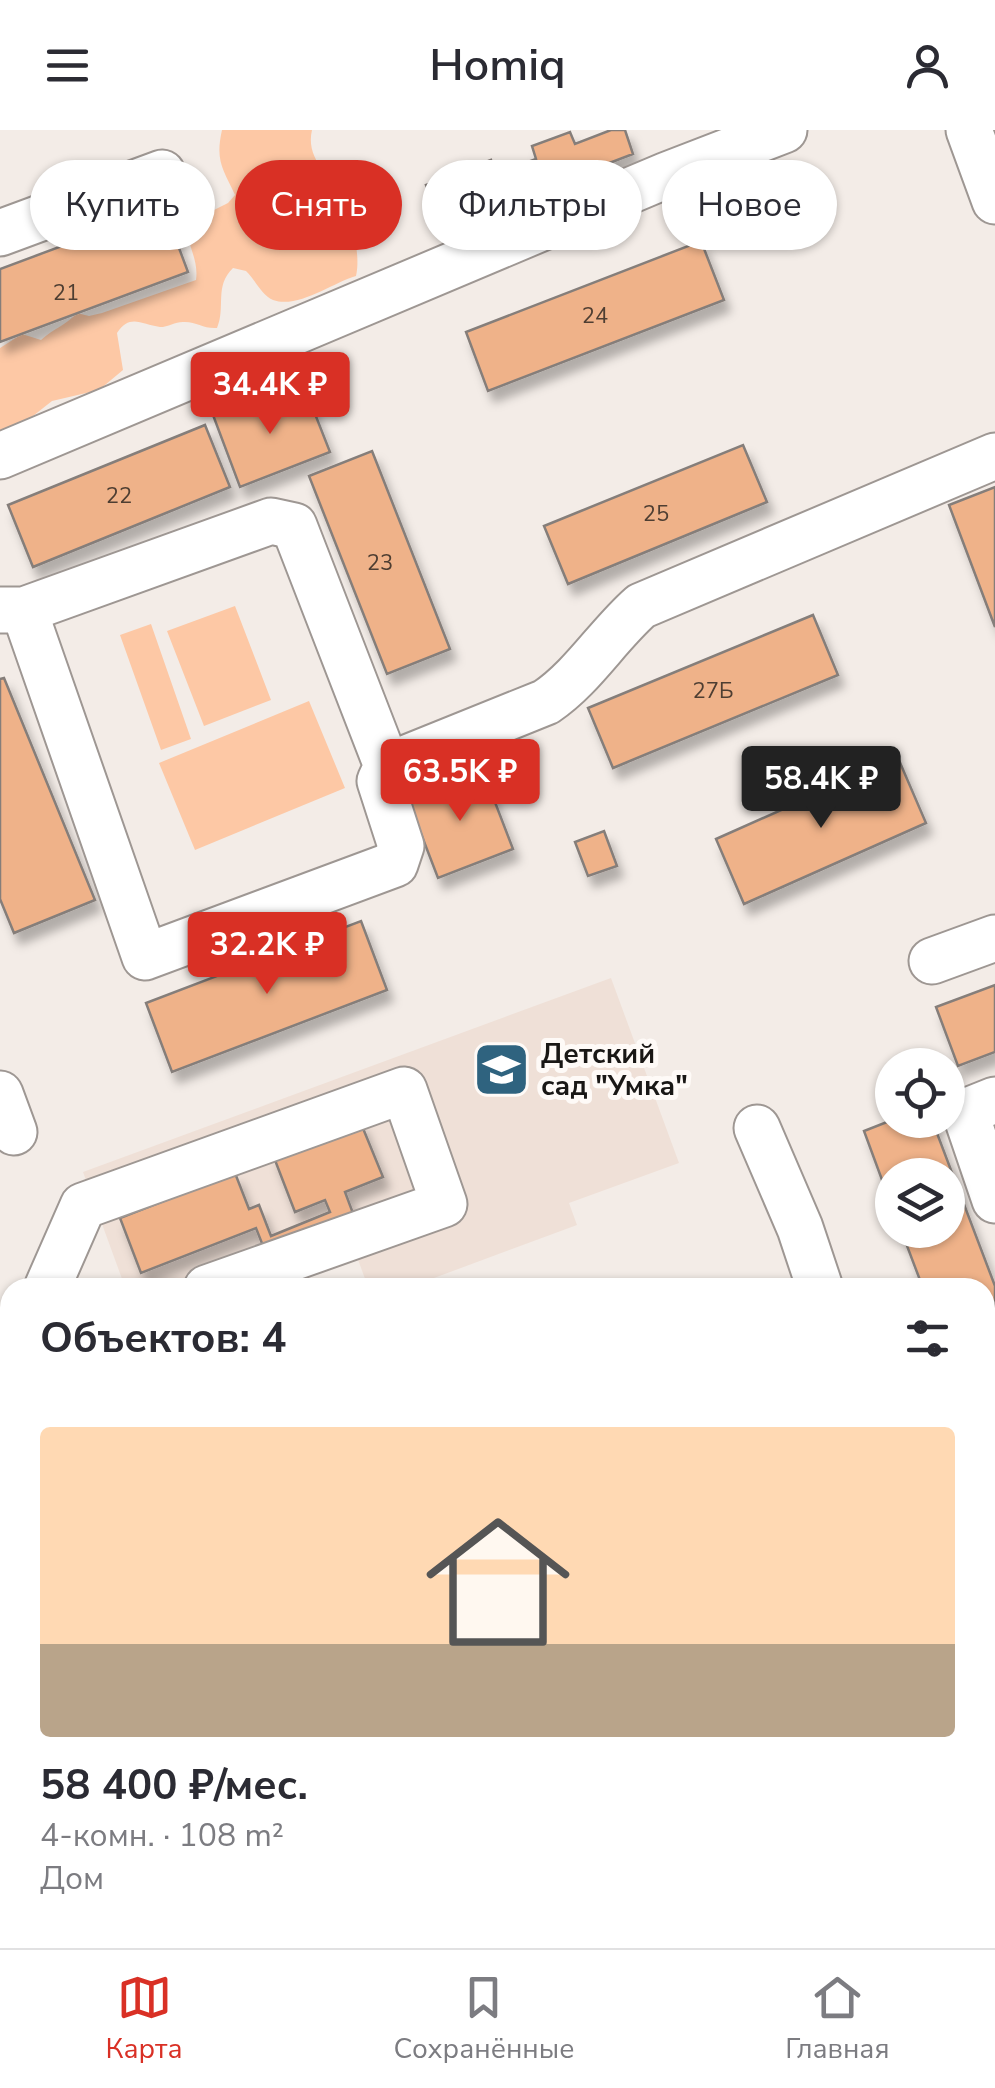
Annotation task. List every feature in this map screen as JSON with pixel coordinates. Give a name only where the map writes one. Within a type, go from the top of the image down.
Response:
[{"type":"street","points":[[0,456],[667,175],[784,130]]},
{"type":"street","points":[[980,138],[995,201]]},
{"type":"street","points":[[0,234],[30,223]]},
{"type":"street","points":[[387,766],[294,526],[270,521],[12,610],[145,957],[395,864],[401,846],[380,781],[387,766],[546,702],[564,690],[640,606],[995,456]]},
{"type":"street","points":[[932,961],[995,938]]},
{"type":"street","points":[[51,1278],[83,1206],[404,1090],[444,1204],[236,1278]]},
{"type":"street","points":[[995,1100],[966,1112],[995,1200]]},
{"type":"street","points":[[757,1128],[817,1278]]},
{"type":"shaded area","points":[[222,130],[312,130],[312,150],[317,160],[235,160],[235,195],[220,157]]},
{"type":"shaded area","points":[[235,195],[235,250],[356,250],[356,276],[304,298],[283,302],[265,294],[246,271],[233,268],[222,289],[217,328],[185,322],[160,327],[127,323],[117,333],[123,370],[99,390],[52,401],[0,433],[0,348],[22,334],[41,340],[77,313],[102,313],[196,280],[191,250],[215,250],[215,210]]},
{"type":"shaded area","points":[[235,606],[271,700],[204,726],[167,631]]},
{"type":"shaded area","points":[[151,624],[191,739],[161,750],[120,635]]},
{"type":"shaded area","points":[[309,701],[345,788],[195,850],[159,763]]},
{"type":"shaded area","name":"Детский сад \"Умка\"","points":[[611,978],[679,1163],[569,1203],[577,1225],[434,1278],[365,1278],[356,1254],[291,1278],[122,1278],[83,1172]]},
{"type":"building","points":[[611,130],[625,130],[633,154],[617,160],[533,160],[532,146],[570,132],[575,144]]},
{"type":"building","points":[[51,250],[180,250],[188,272],[0,342],[0,269]]},
{"type":"building","points":[[678,250],[705,250],[724,300],[488,391],[466,332]]},
{"type":"building","points":[[306,391],[330,452],[240,487],[213,415],[262,396],[266,407]]},
{"type":"building","points":[[205,425],[230,487],[33,567],[8,505]]},
{"type":"building","points":[[743,445],[767,502],[568,584],[544,526]]},
{"type":"building","points":[[372,451],[450,649],[387,674],[309,476]]},
{"type":"building","points":[[995,487],[995,627],[949,505]]},
{"type":"building","points":[[813,615],[838,675],[613,768],[588,708]]},
{"type":"building","points":[[4,678],[95,900],[14,933],[0,899],[0,679]]},
{"type":"building","points":[[898,758],[926,823],[744,904],[716,839]]},
{"type":"building","points":[[483,771],[513,849],[438,878],[408,800]]},
{"type":"building","points":[[604,831],[617,866],[588,876],[575,842]]},
{"type":"building","points":[[361,921],[387,990],[172,1072],[146,1003]]},
{"type":"building","points":[[995,985],[995,1052],[965,1063],[965,1048],[951,1048],[936,1007]]},
{"type":"building","points":[[360,1121],[383,1177],[345,1192],[354,1216],[265,1251],[256,1228],[141,1273],[120,1218],[235,1173],[249,1209],[259,1205],[271,1236],[330,1212],[325,1200],[295,1212],[273,1155]]},
{"type":"building","points":[[875,1127],[875,1138],[939,1138],[946,1158],[875,1158],[864,1131]]},
{"type":"building","points":[[965,1207],[992,1278],[919,1278],[908,1248],[965,1248]]},
{"type":"place","name":"Детский сад \"Умка\"","points":[[502,1070]]}]
